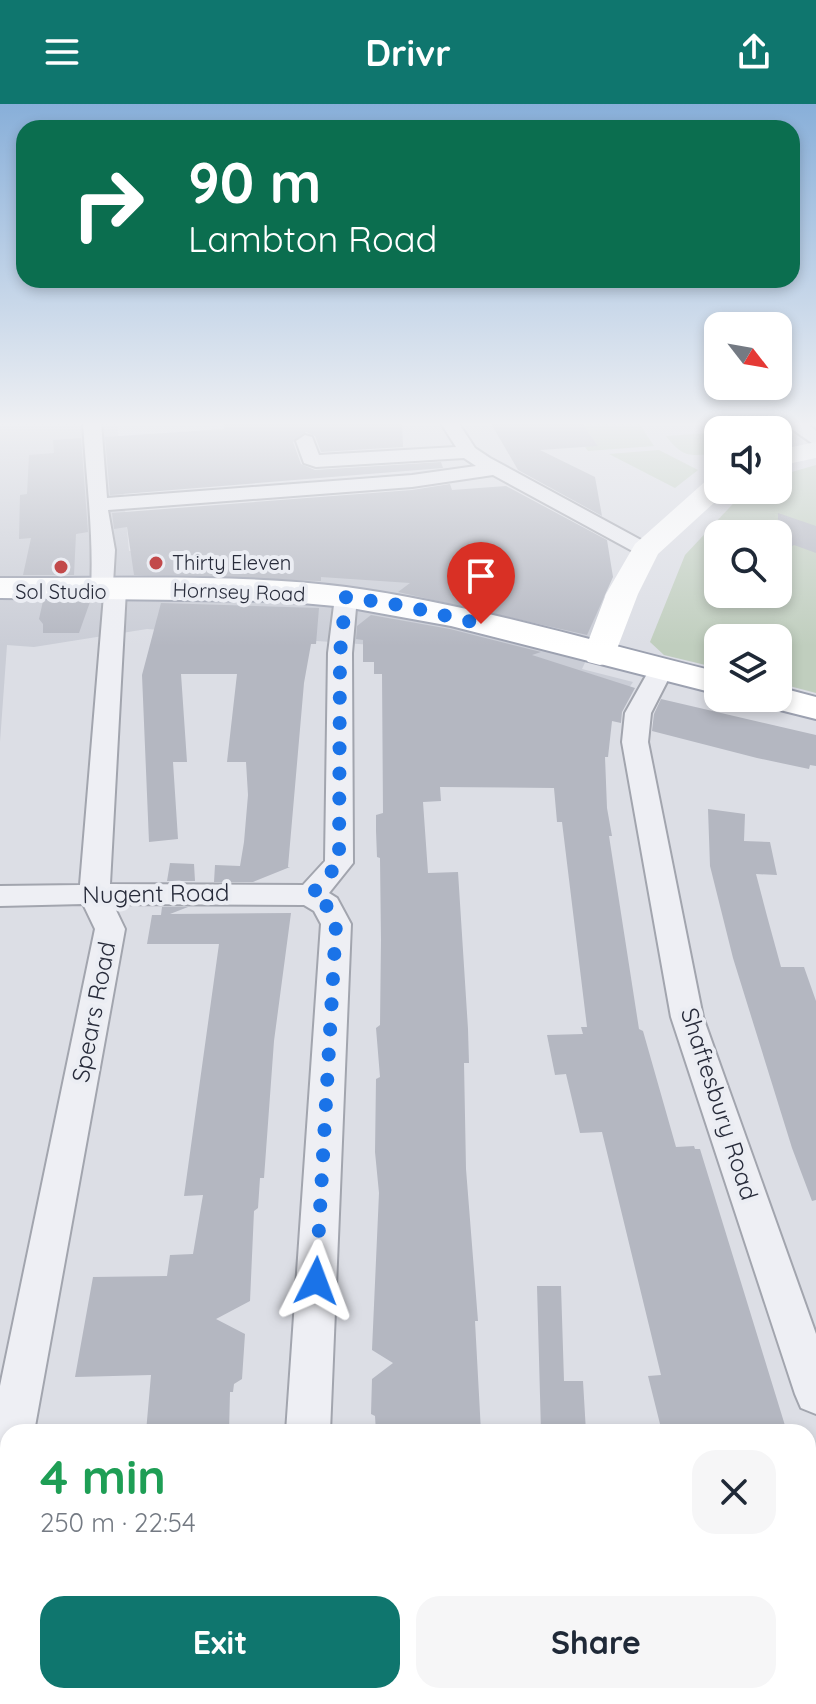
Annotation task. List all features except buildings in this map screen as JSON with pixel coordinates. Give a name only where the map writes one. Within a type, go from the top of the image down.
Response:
[{"type":"main road","name":"Hornsey Road","points":[[0,588],[280,591],[346,597],[452,616],[704,680]]},
{"type":"main road","points":[[792,702],[816,708]]},
{"type":"street","name":"Spears Road","points":[[14,1424],[110,929],[94,895],[109,589],[96,497]]},
{"type":"street","points":[[97,505],[206,497]]},
{"type":"street","points":[[546,497],[645,550]]},
{"type":"street","points":[[600,655],[622,594],[645,550],[704,497]]},
{"type":"street","points":[[308,1424],[336,924],[326,905],[311,895],[339,863],[340,653],[346,597]]},
{"type":"street","name":"Shaftesbury Road","points":[[661,670],[638,713],[635,742],[687,1017],[816,1394]]},
{"type":"street","name":"Nugent Road","points":[[14,896],[213,892],[311,895]]},
{"type":"shaded area","points":[[0,497],[124,497],[129,551],[277,547],[448,562],[615,599],[582,669],[633,682],[610,716],[415,648],[147,629],[34,647],[7,645],[0,742]]},
{"type":"green space","points":[[792,497],[816,497],[816,693],[792,687],[792,624],[704,624],[704,665],[664,655],[650,642],[685,555],[704,535],[704,608],[792,608],[792,520],[718,520],[733,504],[792,504]]},
{"type":"place","name":"Thirty Eleven","points":[[156,563]]},
{"type":"place","name":"Sol Studio","points":[[61,567]]},
{"type":"route","points":[[316,1281],[336,924],[326,905],[311,895],[339,863],[340,653],[346,597],[405,606],[481,624]]}]
